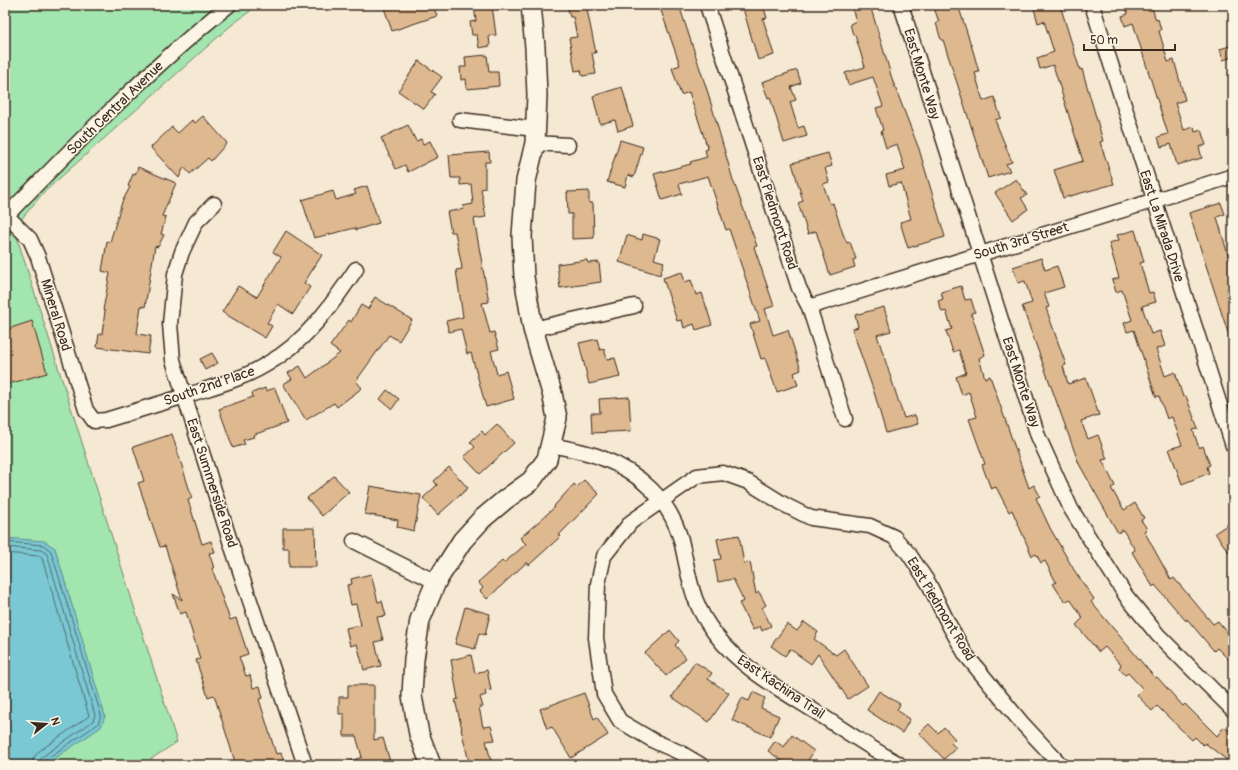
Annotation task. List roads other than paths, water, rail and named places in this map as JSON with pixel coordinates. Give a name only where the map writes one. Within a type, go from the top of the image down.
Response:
[{"type":"street","name":"South Central Avenue","points":[[6,216],[128,93],[198,30],[229,5]]},
{"type":"street","points":[[431,765],[419,734],[412,696],[414,659],[420,620],[436,582],[451,556],[467,536],[506,499],[531,481],[547,458],[552,445],[557,418],[552,393],[533,329],[524,277],[522,236],[526,181],[535,136],[535,47],[531,5]]},
{"type":"street","name":"East Piedmont Road","points":[[707,5],[799,288],[809,307],[845,418]]},
{"type":"street","name":"East Monte Way","points":[[901,5],[1038,436],[1071,509],[1126,596],[1158,635],[1233,710]]},
{"type":"street","name":"East La Mirada Drive","points":[[1092,5],[1233,446]]},
{"type":"street","points":[[460,120],[535,136],[568,145]]},
{"type":"street","name":"South 3rd Street","points":[[809,307],[1233,176]]},
{"type":"street","name":"East Summerside Road","points":[[214,204],[196,222],[182,252],[175,274],[170,324],[173,360],[305,765]]},
{"type":"street","name":"Mineral Road","points":[[6,216],[30,239],[38,257],[86,410],[94,421]]},
{"type":"street","name":"South 2nd Place","points":[[94,421],[106,420],[184,396],[243,376],[268,364],[288,350],[319,319],[339,294],[356,269]]},
{"type":"street","points":[[533,329],[634,306]]},
{"type":"street","name":"East Kachina Trail","points":[[552,445],[601,457],[632,472],[644,481],[667,508],[680,538],[690,585],[697,603],[706,621],[729,651],[747,667],[771,683],[899,764]]},
{"type":"street","name":"East Piedmont Road","points":[[701,765],[681,753],[654,741],[620,721],[604,694],[596,638],[598,584],[604,556],[631,522],[662,502],[697,476],[723,473],[748,482],[785,505],[811,518],[870,526],[894,537],[909,554],[929,584],[966,655],[1021,722],[1061,765]]},
{"type":"street","points":[[354,541],[436,582]]},
{"type":"water","points":[[5,538],[44,541],[55,548],[105,716],[101,727],[45,765],[5,765]]}]
